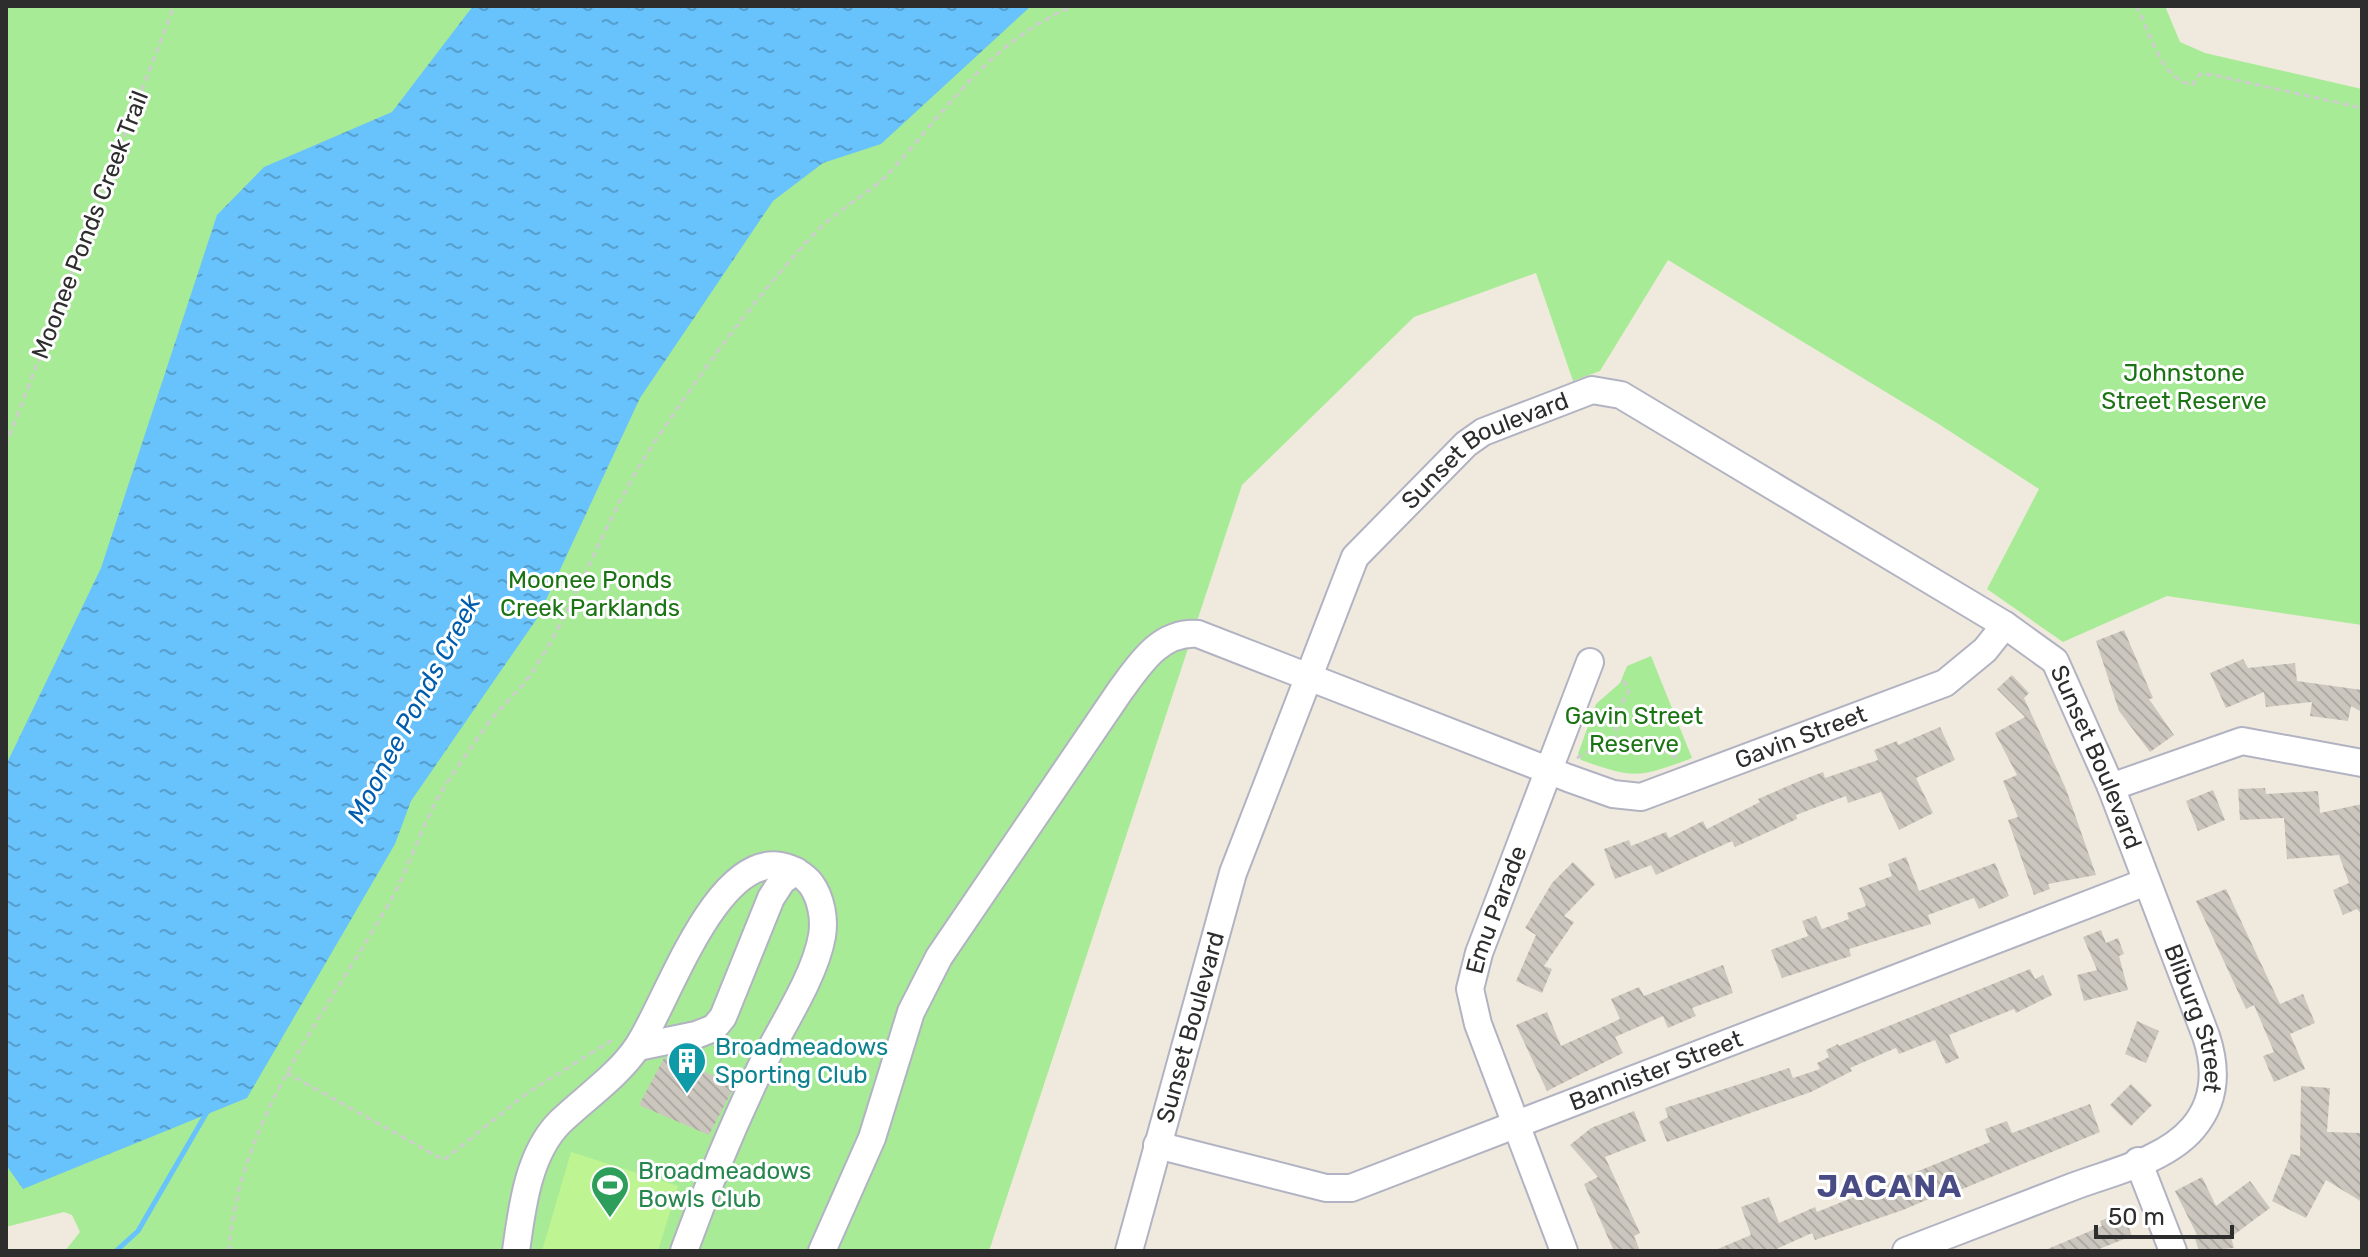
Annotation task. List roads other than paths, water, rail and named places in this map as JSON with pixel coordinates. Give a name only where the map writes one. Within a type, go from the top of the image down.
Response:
[{"type":"street","name":"Sunset Boulevard","points":[[1129,1251],[1233,873],[1350,567],[1368,540],[1474,438],[1592,390],[1621,395],[2005,625],[2055,661],[2111,787],[2146,882]]},
{"type":"street","name":"Gavin Street","points":[[822,1251],[872,1138],[911,1012],[939,957],[1144,659],[1170,637],[1183,633],[1198,634],[1307,678],[1561,765],[1613,794],[1655,794],[1945,683],[1967,667],[2005,625]]},
{"type":"street","name":"Emu Parade","points":[[1564,1251],[1478,1024],[1470,989],[1479,953],[1561,765],[1590,662]]},
{"type":"street","points":[[2111,787],[2242,741],[2362,763]]},
{"type":"street","points":[[516,1251],[529,1182],[546,1140],[640,1043],[692,942],[724,895],[758,867],[771,864],[796,871],[817,893],[822,910],[822,936],[810,969],[721,1153],[684,1251]]},
{"type":"street","points":[[640,1043],[714,1028],[723,1017],[771,898],[782,881],[796,871]]},
{"type":"street","name":"Bannister Street","points":[[1157,1145],[1341,1189],[2146,882]]},
{"type":"street","name":"Bliburg Street","points":[[1906,1251],[2168,1149],[2194,1128],[2212,1093],[2214,1073],[2206,1036],[2146,882]]},
{"type":"street","points":[[2138,1161],[2173,1251]]},
{"type":"water","points":[[473,6],[1031,6],[881,144],[823,163],[773,201],[640,398],[538,617],[411,801],[395,844],[247,1098],[23,1189],[6,1165],[6,765],[101,568],[217,215],[264,167],[392,112]]},
{"type":"waterway","name":"Moonee Ponds Creek","points":[[116,1251],[138,1231],[207,1112]]},
{"type":"place","name":"Broadmeadows Sporting Club","points":[[687,1095]]},
{"type":"place","name":"Broadmeadows Bowls Club","points":[[610,1219]]},
{"type":"district","name":"JACANA","points":[[1890,1186]]},
{"type":"park label","name":"Johnstone Street Reserve","points":[[2184,387]]},
{"type":"park label","name":"Moonee Ponds Creek Parklands","points":[[590,594]]},
{"type":"park label","name":"Gavin Street Reserve","points":[[1634,730]]}]
